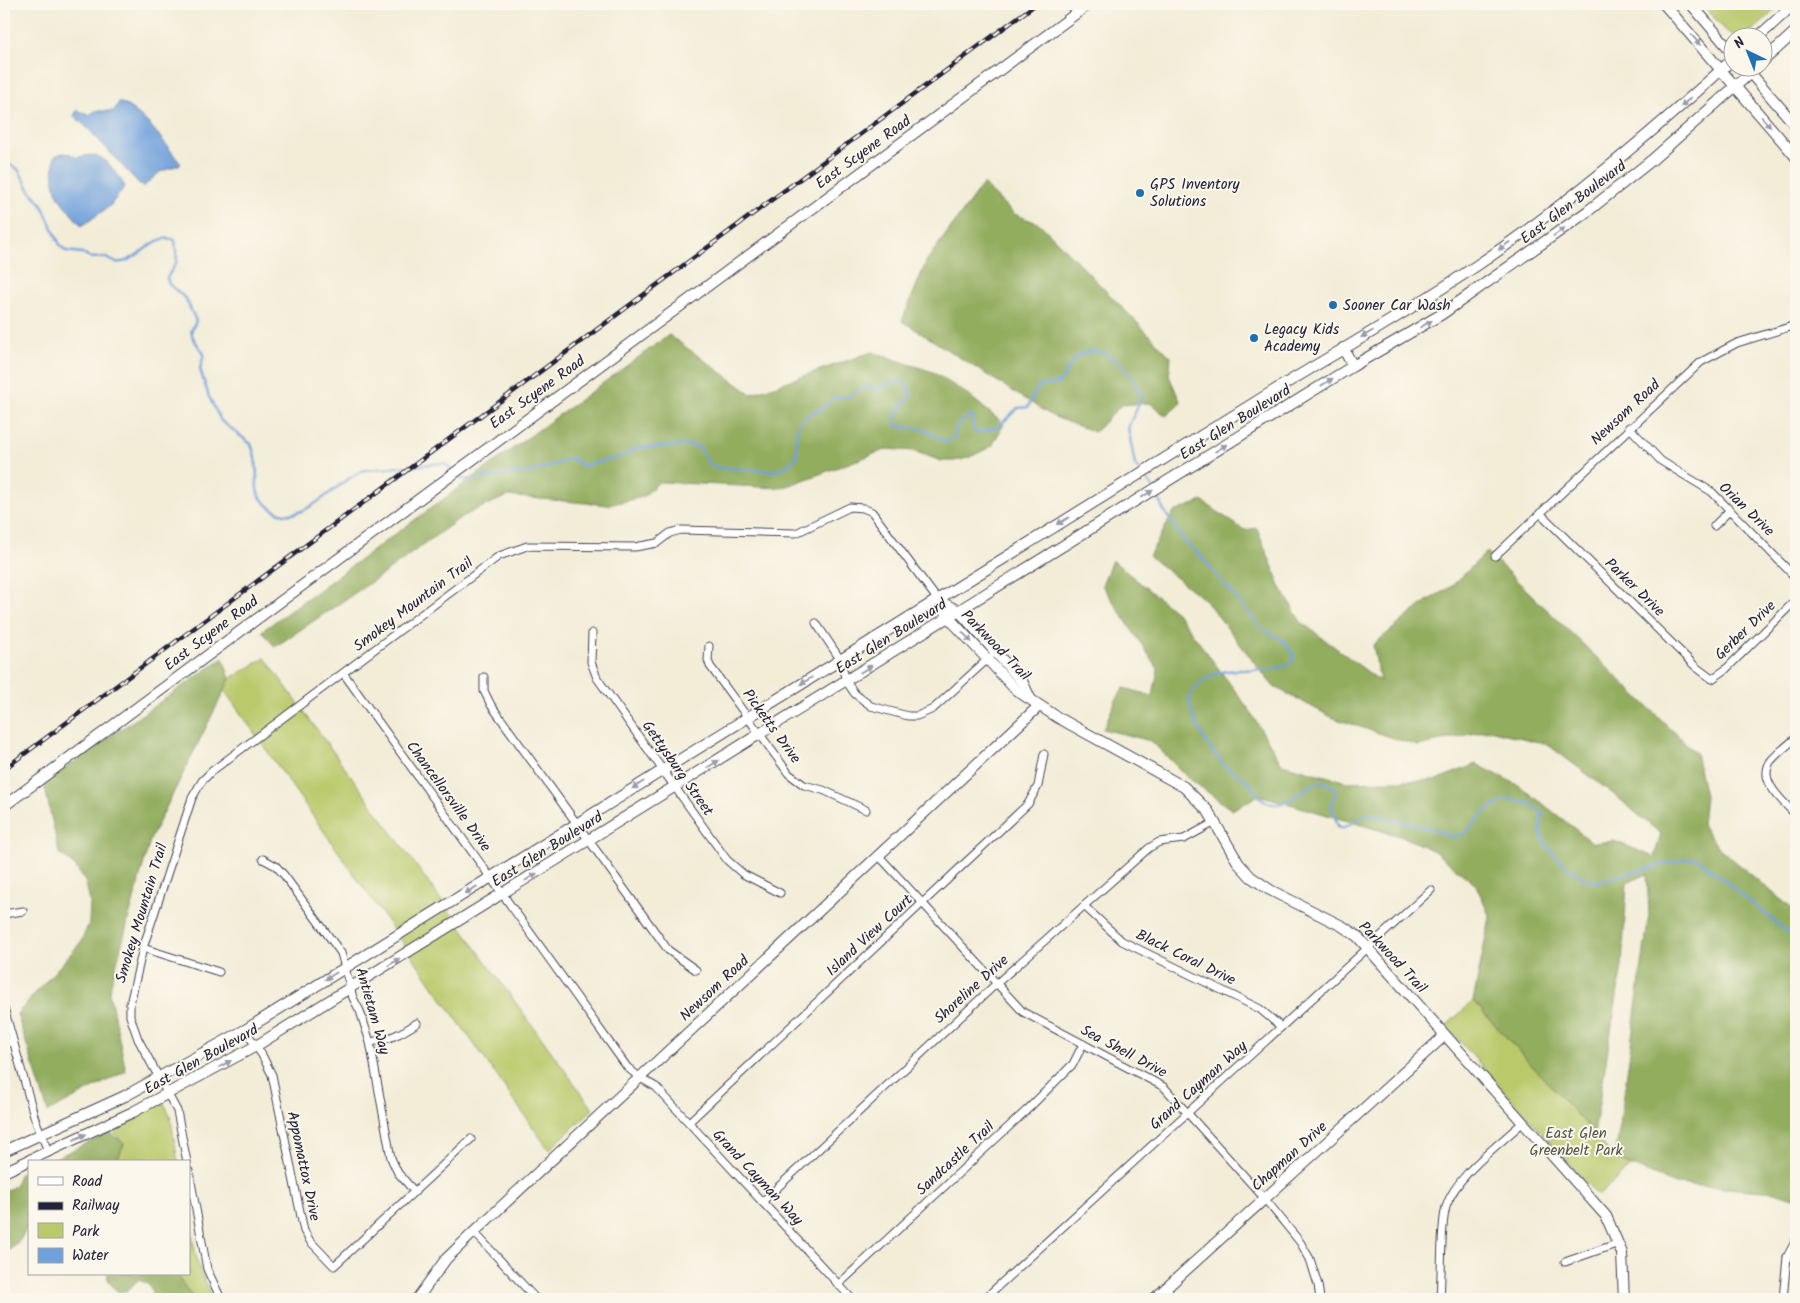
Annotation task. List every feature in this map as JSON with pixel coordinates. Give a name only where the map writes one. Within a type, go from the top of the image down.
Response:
[{"type":"main road","name":"East Scyene Road","points":[[4,806],[1089,4]]},
{"type":"main road","points":[[1664,4],[1722,70]]},
{"type":"main road","points":[[1691,4],[1722,40]]},
{"type":"main road","points":[[1768,28],[1794,4]]},
{"type":"main road","points":[[1772,53],[1796,31]]},
{"type":"main road","name":"East Glen Boulevard","points":[[4,1151],[160,1078],[245,1030],[936,599],[1397,316],[1468,271],[1533,225],[1643,139],[1722,70]]},
{"type":"main road","points":[[1729,78],[1796,157]]},
{"type":"main road","name":"East Glen Boulevard","points":[[30,1160],[168,1094],[256,1046],[351,989],[1353,366],[1442,314],[1574,221],[1652,160],[1743,78]]},
{"type":"main road","points":[[1758,78],[1796,126]]},
{"type":"main road","points":[[1343,348],[1353,366]]},
{"type":"main road","name":"Parkwood Trail","points":[[936,599],[959,611],[1016,690],[1039,706],[1184,787],[1202,804],[1215,822],[1239,864],[1251,877],[1270,890],[1342,926],[1368,948],[1444,1036],[1599,1207],[1619,1243],[1624,1263],[1624,1299]]},
{"type":"main road","name":"Parkwood Trail","points":[[936,599],[949,618],[992,656]]},
{"type":"main road","name":"Newsom Road","points":[[417,1299],[446,1259],[474,1232],[1039,706]]},
{"type":"main road","name":"Chapman Drive","points":[[1154,1299],[1444,1036]]},
{"type":"main road","name":"East Glen Boulevard","points":[[4,1172],[28,1161]]},
{"type":"street","name":"Newsom Road","points":[[1495,556],[1629,427],[1701,362],[1737,343],[1796,325]]},
{"type":"street","name":"Orian Drive","points":[[1629,427],[1661,461],[1712,492],[1796,578]]},
{"type":"street","name":"Smokey Mountain Trail","points":[[187,1160],[177,1111],[138,1039],[130,1016],[132,987],[189,804],[202,781],[499,556],[527,546],[635,547],[657,543],[670,533],[681,530],[796,533],[850,507],[863,508],[872,512],[936,599]]},
{"type":"street","points":[[1714,526],[1730,510]]},
{"type":"street","name":"Parker Drive","points":[[1540,514],[1696,667],[1712,679]]},
{"type":"street","name":"Gerber Drive","points":[[1712,679],[1724,670],[1796,600]]},
{"type":"street","points":[[816,623],[840,659],[846,681],[855,694],[866,703],[917,716],[933,709],[992,656]]},
{"type":"street","name":"Gettysburg Street","points":[[592,633],[591,662],[597,678],[675,787],[735,869],[780,893]]},
{"type":"street","name":"Picketts Drive","points":[[709,646],[710,666],[749,716],[790,774],[796,780],[866,810]]},
{"type":"street","name":"Chancellorsville Drive","points":[[344,674],[615,1052],[640,1078]]},
{"type":"street","points":[[484,677],[484,691],[491,705],[589,841],[668,950],[696,970]]},
{"type":"street","points":[[1796,738],[1770,762],[1767,773],[1770,786],[1796,814]]},
{"type":"street","name":"Island View Court","points":[[689,1122],[1028,804],[1038,786],[1044,754]]},
{"type":"street","name":"Shoreline Drive","points":[[762,1202],[996,984],[1154,844],[1184,839],[1215,822]]},
{"type":"street","name":"Sea Shell Drive","points":[[879,856],[996,984],[1030,1017],[1164,1086],[1265,1199],[1300,1242],[1310,1259],[1318,1284],[1320,1299]]},
{"type":"street","name":"Antietam Way","points":[[263,859],[276,866],[284,875],[342,953],[351,989],[370,1042],[391,1158],[398,1173],[415,1192]]},
{"type":"street","name":"Grand Cayman Way","points":[[984,1299],[1431,890]]},
{"type":"street","name":"Black Coral Drive","points":[[1084,906],[1122,941],[1260,1009],[1281,1027]]},
{"type":"street","points":[[4,914],[23,911]]},
{"type":"street","points":[[144,948],[219,972]]},
{"type":"street","points":[[4,1008],[48,1152]]},
{"type":"street","points":[[370,1042],[399,1034],[417,1023]]},
{"type":"street","name":"Appomattox Drive","points":[[245,1030],[272,1075],[304,1231],[310,1241],[334,1266],[472,1139]]},
{"type":"street","points":[[4,1044],[13,1041]]},
{"type":"street","name":"Sandcastle Trail","points":[[838,1285],[1029,1108],[1073,1064],[1082,1044]]},
{"type":"street","name":"Grand Cayman Way","points":[[640,1078],[656,1086],[852,1299]]},
{"type":"street","points":[[1440,1299],[1444,1218],[1450,1198],[1468,1173],[1523,1122]]},
{"type":"street","points":[[190,1177],[207,1269],[221,1299]]},
{"type":"street","points":[[474,1232],[536,1299]]},
{"type":"street","points":[[1783,1299],[1787,1257],[1796,1240]]},
{"type":"street","points":[[1565,1262],[1619,1243]]},
{"type":"green space","points":[[1703,4],[1781,4],[1755,28],[1723,27]]},
{"type":"green space","points":[[983,184],[1014,214],[1040,224],[1171,357],[1169,376],[1181,403],[1166,416],[1150,403],[1121,405],[1095,432],[1052,416],[902,321],[927,260]]},
{"type":"green space","points":[[669,335],[751,394],[872,352],[933,372],[967,394],[1004,424],[992,446],[968,458],[941,461],[914,451],[887,449],[782,488],[659,482],[643,497],[608,505],[508,496],[460,518],[386,572],[275,647],[262,631]]},
{"type":"green space","points":[[1202,501],[1244,530],[1257,528],[1281,588],[1301,622],[1380,681],[1373,645],[1427,601],[1452,586],[1487,552],[1696,753],[1705,796],[1702,825],[1718,847],[1796,912],[1796,1199],[1775,1192],[1676,1184],[1615,1159],[1649,915],[1647,874],[1627,883],[1622,966],[1594,1133],[1473,1001],[1490,917],[1476,885],[1434,851],[1406,838],[1259,795],[1232,810],[1187,777],[1151,741],[1103,729],[1116,700],[1124,688],[1153,696],[1158,669],[1102,585],[1112,560],[1177,613],[1248,708],[1282,764],[1347,782],[1436,780],[1476,764],[1520,786],[1593,843],[1614,841],[1654,857],[1661,834],[1616,796],[1547,744],[1489,730],[1418,746],[1333,718],[1273,686],[1206,601],[1149,556],[1174,512]]},
{"type":"green space","points":[[223,658],[230,679],[150,840],[109,992],[126,1071],[48,1112],[17,1014],[81,942],[89,923],[90,903],[86,883],[75,866],[59,853],[44,783]]},
{"type":"green space","points":[[265,658],[593,1109],[549,1150],[224,690],[230,679]]},
{"type":"green space","name":"East Glen Greenbelt Park","points":[[1473,1001],[1594,1133],[1615,1159],[1631,1166],[1598,1196],[1446,1026]]},
{"type":"green space","points":[[159,1104],[165,1105],[170,1115],[178,1160],[117,1160],[124,1144],[116,1135],[113,1127]]},
{"type":"green space","points":[[111,1133],[124,1144],[117,1160],[53,1160],[54,1159]]},
{"type":"green space","points":[[28,1171],[28,1226],[20,1240],[4,1255],[4,1192],[15,1186],[19,1174]]},
{"type":"green space","points":[[190,1224],[197,1261],[212,1299],[194,1299],[179,1276],[190,1276]]},
{"type":"green space","points":[[108,1276],[179,1276],[194,1299],[147,1299],[152,1293],[151,1288],[146,1283],[138,1280],[127,1291],[118,1292],[109,1282]]},
{"type":"water","points":[[119,102],[138,113],[146,121],[181,164],[160,172],[143,187],[74,116],[77,110],[89,115],[95,111],[114,111]]},
{"type":"water","points":[[62,153],[71,154],[77,158],[94,155],[100,157],[111,166],[125,186],[110,206],[82,226],[62,202],[55,187],[55,156]]},
{"type":"waterway","points":[[4,162],[18,169],[29,189],[41,203],[60,245],[66,251],[82,253],[92,258],[105,257],[115,262],[124,262],[157,241],[166,238],[175,240],[177,261],[167,278],[169,284],[186,299],[196,321],[191,331],[193,338],[204,354],[200,369],[209,397],[221,421],[251,444],[256,465],[257,491],[261,499],[270,507],[282,513],[294,514],[306,509],[355,475],[366,470],[444,463],[453,471]]},
{"type":"waterway","points":[[458,475],[463,480],[536,471],[572,458],[582,466],[619,457],[637,448],[692,445],[699,447],[712,467],[776,471],[787,466],[797,456],[796,432],[806,416],[823,408],[835,397],[847,397],[866,387],[879,389],[899,380],[904,383],[911,394],[897,412],[895,421],[897,426],[925,430],[946,442],[955,437],[956,427],[970,415],[973,418],[973,429],[978,433],[998,427],[1018,408],[1028,407],[1035,392],[1042,385],[1060,382],[1072,362],[1087,352],[1098,352],[1108,355],[1117,361],[1133,379],[1142,398],[1128,427],[1135,465],[1139,470]]},
{"type":"waterway","points":[[1143,474],[1153,488]]},
{"type":"waterway","points":[[1156,492],[1164,511],[1185,542],[1199,554],[1261,628],[1283,640],[1294,655],[1291,663],[1279,668],[1226,671],[1213,675],[1200,683],[1189,697],[1190,706],[1197,725],[1214,753],[1228,769],[1243,777],[1266,802],[1276,804],[1288,801],[1320,781],[1334,787],[1336,794],[1331,804],[1338,826],[1343,828],[1368,814],[1433,829],[1451,837],[1464,834],[1487,810],[1508,799],[1528,803],[1543,813],[1541,833],[1549,848],[1563,863],[1580,875],[1595,882],[1689,858],[1698,859],[1796,939]]},
{"type":"railway","points":[[4,769],[1036,4]]},
{"type":"place","name":"GPS Inventory Solutions","points":[[1140,193]]},
{"type":"place","name":"Sooner Car Wash","points":[[1333,305]]},
{"type":"place","name":"Legacy Kids Academy","points":[[1254,338]]}]
